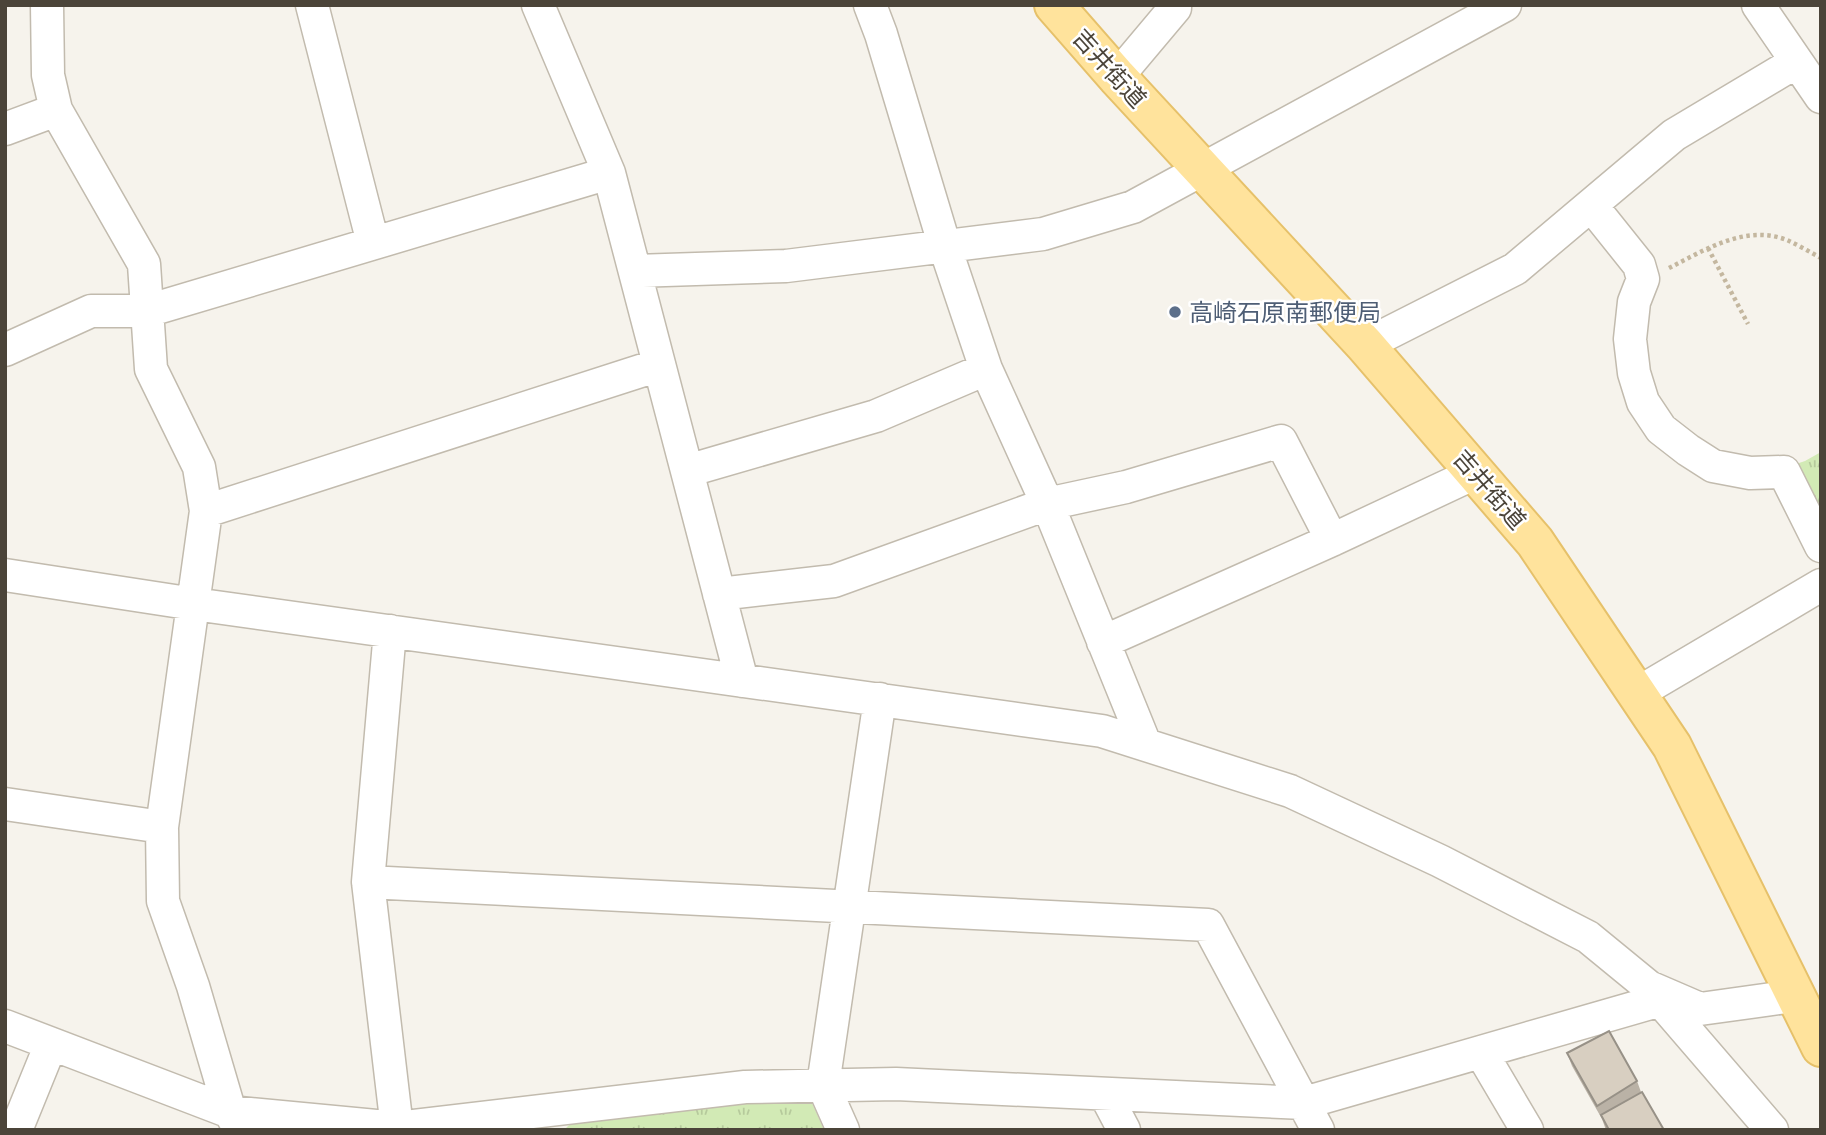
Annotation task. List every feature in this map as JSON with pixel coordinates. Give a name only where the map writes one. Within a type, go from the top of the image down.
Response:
[{"type":"main road","name":"吉井街道","points":[[1055,5],[1116,77],[1365,345],[1535,542],[1672,746],[1821,1047]]},
{"type":"street","points":[[47,5],[48,75],[56,110],[144,264],[151,369],[199,467],[206,511],[162,827],[163,901],[193,986],[234,1121]]},
{"type":"street","points":[[312,5],[373,243]]},
{"type":"street","points":[[538,5],[610,173],[742,681]]},
{"type":"street","points":[[870,5],[986,369],[1047,504],[1145,744]]},
{"type":"street","points":[[1116,77],[1175,5]]},
{"type":"street","points":[[635,271],[786,266],[1043,234],[1069,227],[1133,207],[1505,5]]},
{"type":"street","points":[[1758,5],[1821,97]]},
{"type":"street","points":[[1365,345],[1515,269],[1674,135],[1797,62]]},
{"type":"street","points":[[5,129],[56,110]]},
{"type":"street","points":[[5,350],[91,311],[148,311],[610,173]]},
{"type":"street","points":[[1591,205],[1639,265],[1643,279],[1634,302],[1630,339],[1634,373],[1643,402],[1661,429],[1713,466],[1750,472],[1784,472],[1821,546]]},
{"type":"street","points":[[206,511],[659,365]]},
{"type":"street","points":[[687,471],[876,416],[986,369]]},
{"type":"street","points":[[719,594],[834,581],[1047,504],[1126,487],[1281,441],[1332,540]]},
{"type":"street","points":[[1104,642],[1475,473]]},
{"type":"street","points":[[5,575],[194,604],[1102,730],[1290,791],[1440,861],[1588,937],[1655,993],[1772,1130]]},
{"type":"street","points":[[1636,694],[1821,585]]},
{"type":"street","points":[[390,631],[368,882],[397,1128]]},
{"type":"street","points":[[843,1130],[823,1085],[880,699]]},
{"type":"street","points":[[5,804],[162,827]]},
{"type":"street","points":[[368,882],[1208,925],[1311,1116]]},
{"type":"street","points":[[5,1026],[234,1121],[397,1128],[538,1121],[745,1087],[896,1084],[1105,1094],[1311,1116],[1481,1052],[1655,993],[1700,1009],[1794,996]]},
{"type":"street","points":[[16,1130],[51,1044]]},
{"type":"street","points":[[1481,1052],[1527,1130]]},
{"type":"street","points":[[1105,1094],[1124,1130]]},
{"type":"path","points":[[1642,282],[1729,239],[1756,235],[1784,239],[1821,258]]},
{"type":"path","points":[[1708,248],[1748,324]]},
{"type":"green space","points":[[1821,452],[1821,530],[1790,466]]},
{"type":"green space","points":[[799,1098],[812,1103],[824,1130],[564,1130],[574,1120]]},
{"type":"building","points":[[1609,1031],[1637,1081],[1597,1106],[1567,1053]]},
{"type":"building","points":[[1642,1092],[1664,1130],[1609,1130],[1601,1115]]},
{"type":"place","name":"高崎石原南郵便局","points":[[1175,312]]}]
